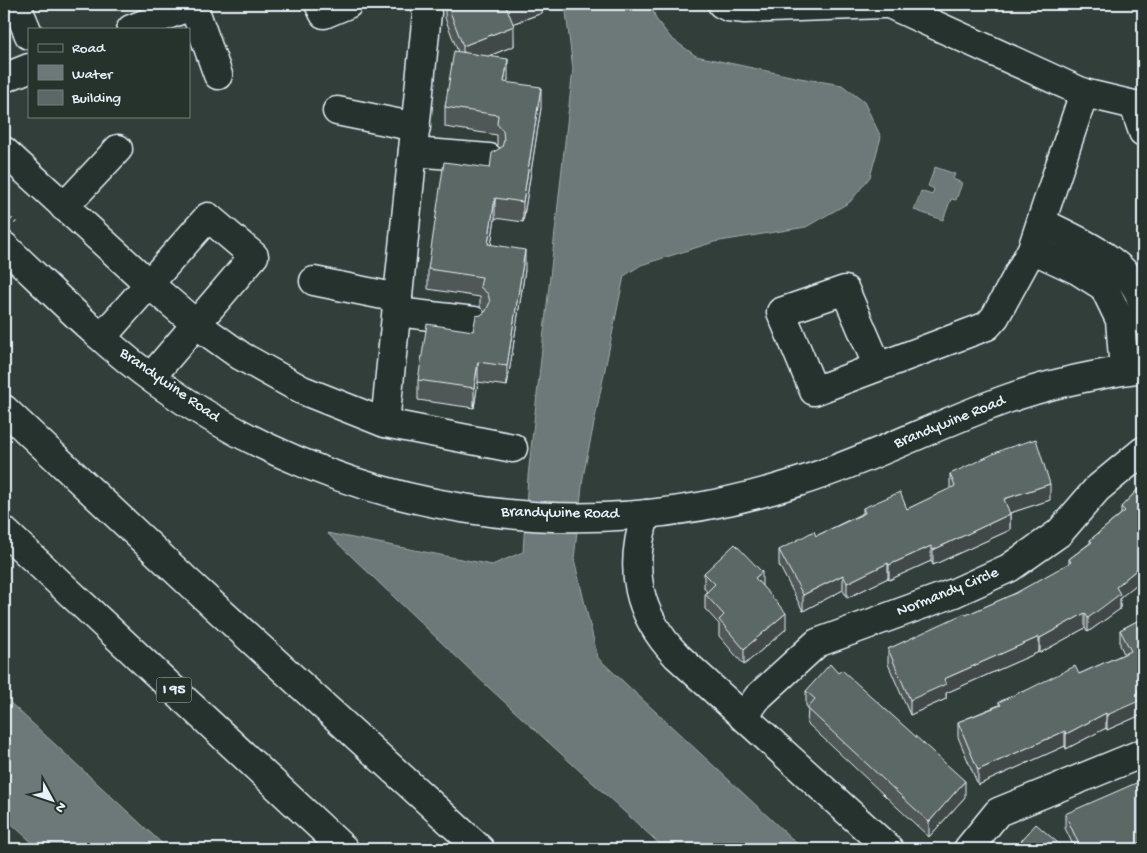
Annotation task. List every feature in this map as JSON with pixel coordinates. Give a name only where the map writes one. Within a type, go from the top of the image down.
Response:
[{"type":"main road","points":[[16,4],[28,33]]},
{"type":"main road","points":[[132,28],[156,11],[194,4],[218,75]]},
{"type":"main road","points":[[319,4],[324,14],[348,4]]},
{"type":"main road","points":[[386,424],[427,13],[424,4]]},
{"type":"main road","points":[[722,4],[728,7],[745,9],[884,4]]},
{"type":"main road","points":[[889,4],[1084,93],[1138,106],[1143,132]]},
{"type":"main road","points":[[4,78],[28,68]]},
{"type":"main road","points":[[878,367],[987,326],[995,317],[1032,249],[1084,93]]},
{"type":"main road","points":[[336,111],[414,140],[489,158]]},
{"type":"main road","points":[[64,207],[118,149]]},
{"type":"main road","points":[[4,151],[148,284],[196,324],[242,356],[302,390],[386,424],[514,448]]},
{"type":"main road","points":[[102,338],[208,217],[254,256],[151,377]]},
{"type":"main road","points":[[1041,222],[1090,247],[1116,264],[1131,280],[1141,299],[1143,319]]},
{"type":"main road","name":"Brandywine Road","points":[[4,246],[102,338],[151,377],[206,414],[257,442],[310,466],[365,486],[421,500],[479,511],[523,516],[585,518],[646,514],[722,502],[795,483],[852,462],[1004,400],[1042,388],[1134,369]]},
{"type":"main road","points":[[1032,249],[1077,270],[1104,288],[1120,320],[1134,369]]},
{"type":"main road","points":[[314,281],[397,305],[474,321]]},
{"type":"main road","points":[[4,409],[187,581],[480,849]]},
{"type":"main road","name":"Normandy Circle","points":[[743,717],[758,697],[817,643],[954,593],[1009,568],[1059,533],[1097,489],[1143,451]]},
{"type":"main road","points":[[646,514],[638,544],[637,574],[641,597],[649,618],[666,644],[743,717],[889,849]]},
{"type":"main road","name":"I 95","points":[[4,531],[344,849]]},
{"type":"main road","points":[[968,849],[998,812],[1143,753]]},
{"type":"water","points":[[565,4],[651,4],[656,19],[671,38],[696,56],[842,85],[864,102],[881,137],[870,177],[850,202],[806,227],[714,242],[641,265],[624,276],[583,477],[574,559],[598,658],[803,849],[665,849],[487,686],[327,533],[492,565],[523,552],[528,476],[573,69]]},
{"type":"water","points":[[935,167],[955,174],[953,179],[962,183],[956,200],[951,199],[943,220],[914,210],[921,191],[932,195],[934,189],[928,186]]},
{"type":"water","points":[[4,697],[168,849],[39,849],[4,817]]},
{"type":"building","points":[[447,4],[513,4],[506,6],[514,26],[463,46]]},
{"type":"building","points":[[454,51],[508,59],[504,82],[541,87],[523,202],[495,198],[488,244],[525,250],[507,366],[478,362],[474,388],[418,380],[427,324],[473,331],[476,316],[486,311],[490,302],[488,294],[480,287],[482,277],[428,269],[444,162],[490,168],[492,153],[502,147],[504,140],[503,131],[497,124],[498,115],[445,107]]},
{"type":"building","points":[[1036,439],[1050,484],[1004,499],[1010,514],[933,550],[931,546],[889,565],[888,563],[847,583],[843,575],[803,595],[779,550],[814,531],[816,536],[865,513],[863,508],[900,492],[907,509],[955,486],[950,474],[1004,449]]},
{"type":"building","points":[[1143,484],[1143,564],[1116,587],[1120,594],[1088,618],[1085,613],[1040,638],[944,679],[946,684],[910,700],[888,649],[965,613],[966,615],[1016,593],[1071,562],[1069,559],[1092,542],[1090,540],[1125,511],[1121,507]]},
{"type":"building","points":[[735,544],[762,572],[755,578],[786,613],[744,649],[719,620],[724,615],[705,594],[715,584],[704,573]]},
{"type":"building","points":[[1139,620],[1143,626],[1143,688],[1137,691],[1141,700],[1107,715],[1106,713],[1066,734],[1065,731],[978,770],[958,722],[1001,705],[999,702],[1075,666],[1079,674],[1131,651],[1120,630]]},
{"type":"building","points":[[830,664],[838,673],[842,670],[965,781],[929,822],[807,708],[815,699],[806,691]]},
{"type":"building","points":[[1143,780],[1143,841],[1125,849],[1081,849],[1065,814]]},
{"type":"building","points":[[1036,824],[1065,849],[1014,849]]}]
